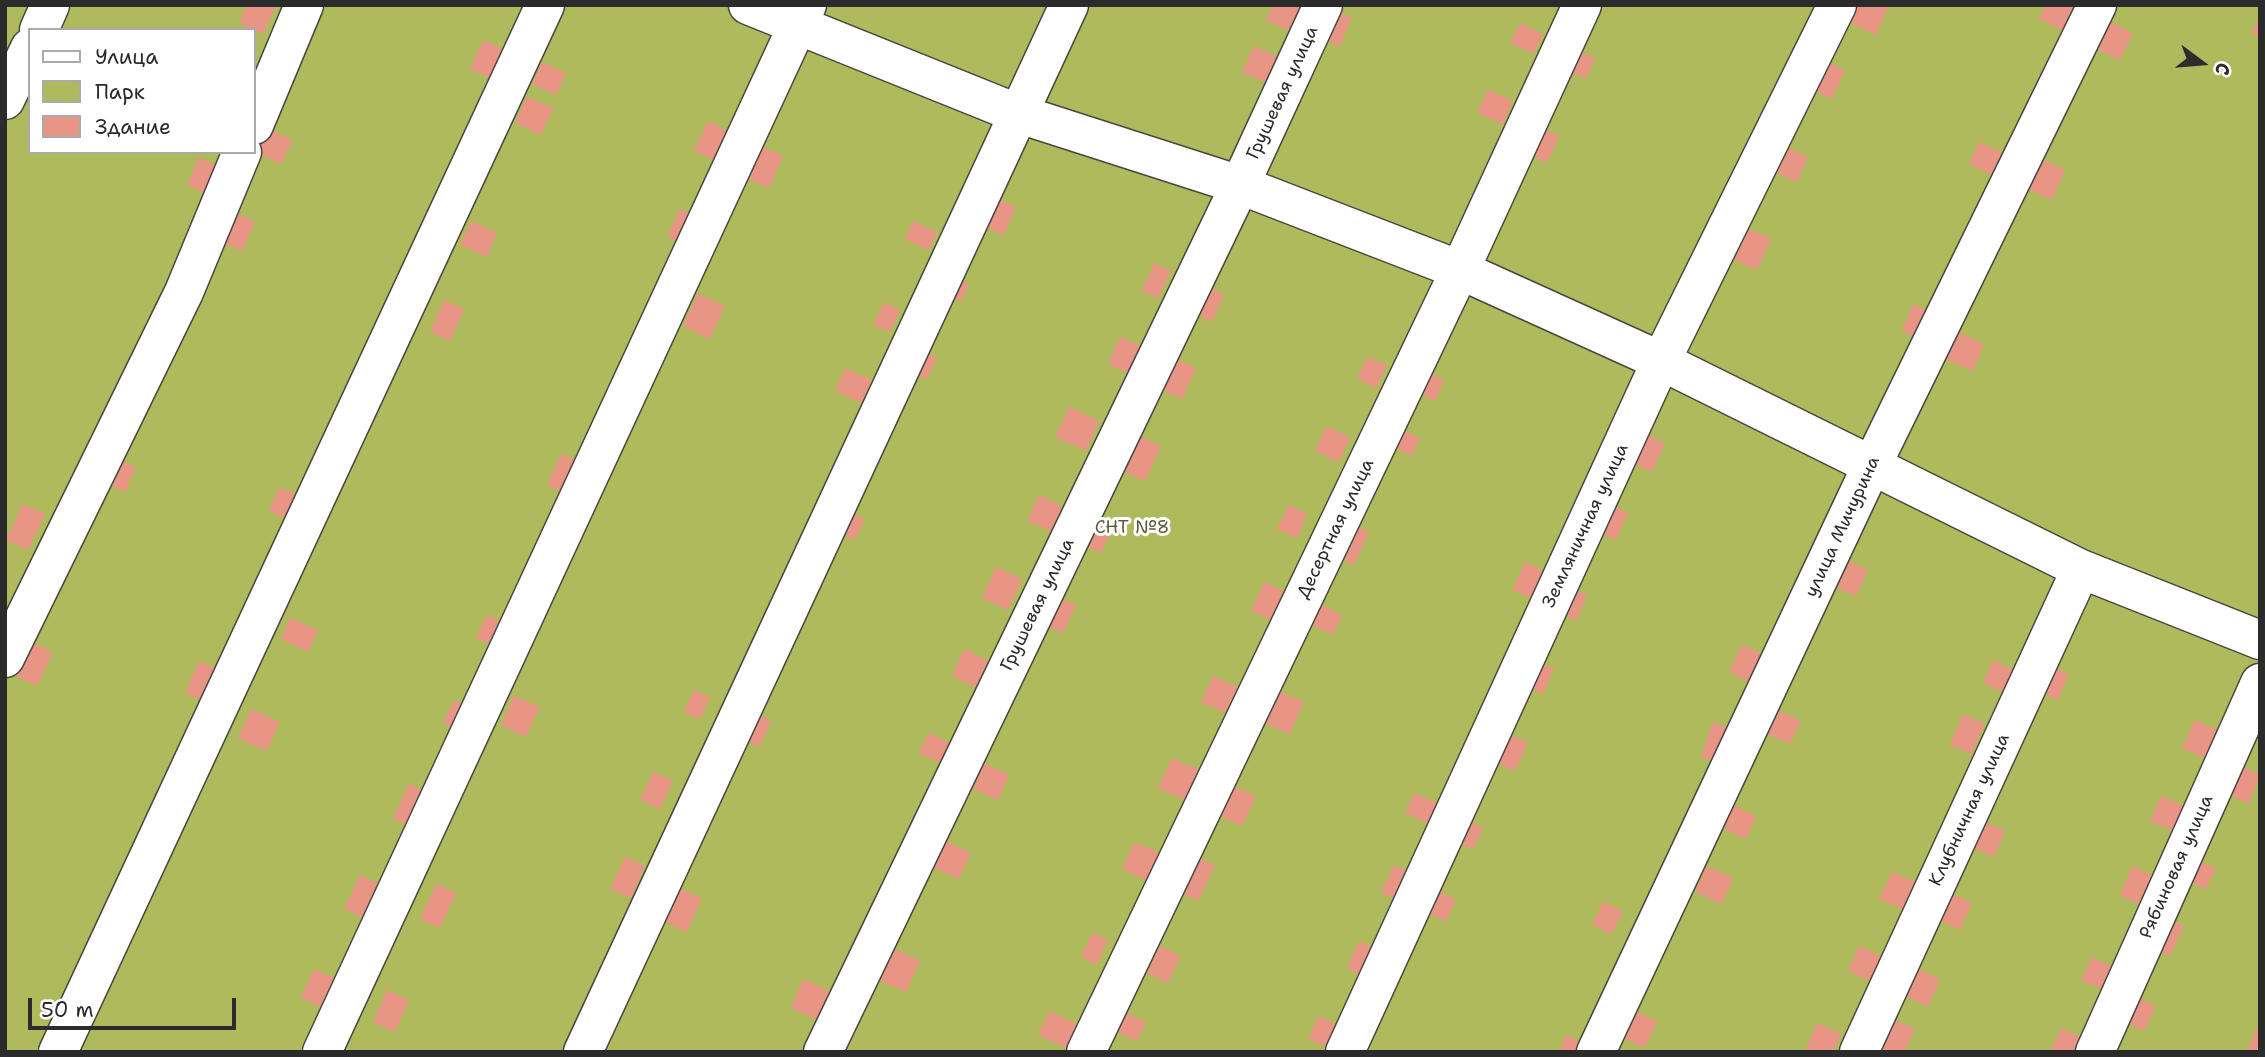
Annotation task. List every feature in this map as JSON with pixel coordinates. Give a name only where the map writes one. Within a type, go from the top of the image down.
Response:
[{"type":"street","points":[[39,28],[50,5]]},
{"type":"street","points":[[256,120],[304,5]]},
{"type":"street","points":[[58,1052],[545,5]]},
{"type":"street","points":[[748,5],[802,16],[1018,114],[1240,185],[1460,270],[1661,361],[2081,569],[2260,640]]},
{"type":"street","points":[[583,1052],[1069,5]]},
{"type":"street","name":"Грушевая улица","points":[[823,1052],[1240,185],[1323,5]]},
{"type":"street","name":"Десертная улица","points":[[1087,1052],[1460,270],[1582,5]]},
{"type":"street","name":"Земляничная улица","points":[[1345,1052],[1661,361],[1837,5]]},
{"type":"street","name":"улица Мичурина","points":[[1596,1052],[1872,465],[2097,5]]},
{"type":"street","points":[[322,1052],[802,16]]},
{"type":"street","points":[[5,100],[28,52]]},
{"type":"street","points":[[5,658],[184,292],[241,154]]},
{"type":"street","name":"Клубничная улица","points":[[1859,1052],[2081,569]]},
{"type":"street","name":"Рябиновая улица","points":[[2095,1052],[2260,683]]},
{"type":"green space","name":"СНТ №8","points":[[5,5],[2260,5],[2260,1052],[5,1052]]},
{"type":"building","points":[[247,5],[275,7],[263,34],[256,31],[256,28],[239,23]]},
{"type":"building","points":[[1273,5],[1304,5],[1294,33],[1266,20]]},
{"type":"building","points":[[1855,5],[1889,5],[1876,35],[1847,22]]},
{"type":"building","points":[[2045,5],[2079,5],[2066,32],[2039,19]]},
{"type":"building","points":[[1334,9],[1352,18],[1339,47],[1321,38]]},
{"type":"building","points":[[2260,15],[2260,37],[2252,33]]},
{"type":"building","points":[[2106,20],[2133,33],[2120,60],[2094,48]]},
{"type":"building","points":[[1520,23],[1543,34],[1534,54],[1510,43]]},
{"type":"building","points":[[483,40],[508,51],[495,80],[470,69]]},
{"type":"building","points":[[1254,46],[1281,58],[1269,84],[1242,72]]},
{"type":"building","points":[[1574,49],[1595,58],[1586,79],[1565,69]]},
{"type":"building","points":[[542,62],[566,73],[556,95],[532,84]]},
{"type":"building","points":[[1828,62],[1845,70],[1832,99],[1815,91]]},
{"type":"building","points":[[1488,90],[1513,101],[1503,124],[1477,113]]},
{"type":"building","points":[[527,97],[553,108],[541,135],[515,123]]},
{"type":"building","points":[[708,121],[732,133],[719,162],[694,151]]},
{"type":"building","points":[[1535,125],[1559,136],[1547,163],[1523,152]]},
{"type":"building","points":[[264,127],[293,140],[281,164],[256,152]]},
{"type":"building","points":[[1979,142],[2003,153],[1992,175],[1969,164]]},
{"type":"building","points":[[761,146],[783,156],[769,188],[747,178]]},
{"type":"building","points":[[1789,148],[1808,157],[1797,182],[1777,173]]},
{"type":"building","points":[[199,157],[220,167],[207,194],[187,185]]},
{"type":"building","points":[[2041,159],[2065,170],[2052,200],[2028,189]]},
{"type":"building","points":[[998,199],[1016,207],[1004,235],[985,227]]},
{"type":"building","points":[[680,209],[694,215],[681,243],[667,237]]},
{"type":"building","points":[[230,210],[255,222],[242,251],[217,240]]},
{"type":"building","points":[[471,221],[497,233],[487,257],[460,245]]},
{"type":"building","points":[[913,221],[937,232],[929,250],[905,239]]},
{"type":"building","points":[[1749,229],[1771,239],[1757,270],[1734,260]]},
{"type":"building","points":[[1154,263],[1171,271],[1158,298],[1142,291]]},
{"type":"building","points":[[953,277],[969,284],[961,302],[945,295]]},
{"type":"building","points":[[1208,287],[1224,294],[1212,322],[1196,314]]},
{"type":"building","points":[[698,294],[725,306],[710,339],[683,326]]},
{"type":"building","points":[[444,300],[464,309],[450,341],[430,332]]},
{"type":"building","points":[[884,302],[900,310],[890,332],[873,325]]},
{"type":"building","points":[[1913,304],[1934,313],[1922,340],[1902,331]]},
{"type":"building","points":[[1958,332],[1984,344],[1973,371],[1946,359]]},
{"type":"building","points":[[1120,337],[1142,346],[1129,374],[1108,364]]},
{"type":"building","points":[[919,351],[937,358],[927,379],[910,371]]},
{"type":"building","points":[[1170,356],[1196,368],[1182,399],[1156,387]]},
{"type":"building","points":[[1367,357],[1387,365],[1376,388],[1357,379]]},
{"type":"building","points":[[845,368],[872,380],[861,403],[835,391]]},
{"type":"building","points":[[1424,371],[1444,380],[1435,401],[1415,392]]},
{"type":"building","points":[[1069,407],[1099,421],[1086,451],[1055,437]]},
{"type":"building","points":[[1326,426],[1350,437],[1339,462],[1315,451]]},
{"type":"building","points":[[1395,427],[1420,438],[1412,456],[1388,445]]},
{"type":"building","points":[[1134,434],[1161,446],[1145,481],[1118,469]]},
{"type":"building","points":[[1648,435],[1665,443],[1652,472],[1635,464]]},
{"type":"building","points":[[561,454],[581,463],[567,494],[547,485]]},
{"type":"building","points":[[114,457],[136,467],[125,492],[103,482]]},
{"type":"building","points":[[279,487],[299,496],[289,520],[269,511]]},
{"type":"building","points":[[1039,495],[1062,506],[1051,531],[1027,521]]},
{"type":"building","points":[[23,504],[45,514],[28,550],[6,540]]},
{"type":"building","points":[[1289,505],[1307,514],[1297,538],[1277,529]]},
{"type":"building","points":[[1612,505],[1628,513],[1616,540],[1599,532]]},
{"type":"building","points":[[844,510],[865,519],[855,540],[835,531]]},
{"type":"building","points":[[1089,519],[1112,530],[1101,553],[1078,543]]},
{"type":"building","points":[[1349,523],[1369,532],[1354,565],[1334,556]]},
{"type":"building","points":[[1843,558],[1868,570],[1856,596],[1831,585]]},
{"type":"building","points":[[1525,562],[1544,571],[1531,598],[1512,590]]},
{"type":"building","points":[[996,567],[1022,579],[1008,610],[982,598]]},
{"type":"building","points":[[1264,582],[1284,591],[1271,620],[1251,611]]},
{"type":"building","points":[[1574,588],[1587,595],[1576,621],[1562,614]]},
{"type":"building","points":[[1054,595],[1076,605],[1063,633],[1040,623]]},
{"type":"building","points":[[1316,602],[1342,615],[1333,635],[1307,623]]},
{"type":"building","points":[[487,615],[512,626],[501,649],[476,638]]},
{"type":"building","points":[[290,618],[318,630],[308,652],[281,639]]},
{"type":"building","points":[[29,641],[53,652],[37,686],[13,675]]},
{"type":"building","points":[[1742,645],[1764,655],[1751,683],[1729,672]]},
{"type":"building","points":[[964,649],[991,662],[979,689],[952,676]]},
{"type":"building","points":[[1993,660],[2014,670],[2004,692],[1983,683]]},
{"type":"building","points":[[199,661],[224,672],[210,704],[185,693]]},
{"type":"building","points":[[1539,662],[1554,669],[1543,694],[1528,687]]},
{"type":"building","points":[[2047,664],[2069,674],[2058,700],[2035,690]]},
{"type":"building","points":[[1213,676],[1242,689],[1230,715],[1201,702]]},
{"type":"building","points":[[694,690],[710,697],[700,719],[684,712]]},
{"type":"building","points":[[1277,690],[1304,702],[1290,734],[1262,722]]},
{"type":"building","points":[[514,696],[540,707],[526,737],[501,725]]},
{"type":"building","points":[[454,700],[474,709],[463,732],[443,723]]},
{"type":"building","points":[[251,709],[280,722],[267,751],[238,738]]},
{"type":"building","points":[[1776,709],[1801,721],[1790,744],[1765,733]]},
{"type":"building","points":[[752,711],[771,720],[760,747],[740,738]]},
{"type":"building","points":[[1963,714],[1985,724],[1971,754],[1950,744]]},
{"type":"building","points":[[2195,720],[2220,731],[2207,759],[2182,748]]},
{"type":"building","points":[[1713,722],[1732,729],[1721,764],[1701,757]]},
{"type":"building","points":[[928,733],[954,745],[945,765],[919,753]]},
{"type":"building","points":[[1509,734],[1528,743],[1515,771],[1496,763]]},
{"type":"building","points":[[1172,758],[1203,772],[1190,802],[1158,788]]},
{"type":"building","points":[[977,760],[1009,775],[998,800],[965,785]]},
{"type":"building","points":[[2239,765],[2260,775],[2249,804],[2226,793]]},
{"type":"building","points":[[653,772],[673,781],[660,809],[640,800]]},
{"type":"building","points":[[409,784],[434,795],[419,830],[393,818]]},
{"type":"building","points":[[1230,785],[1256,796],[1242,826],[1216,814]]},
{"type":"building","points":[[1414,793],[1441,805],[1432,825],[1405,813]]},
{"type":"building","points":[[2161,796],[2187,807],[2176,832],[2150,821]]},
{"type":"building","points":[[1730,804],[1756,816],[1746,839],[1720,827]]},
{"type":"building","points":[[1979,819],[2005,831],[1994,857],[1967,845]]},
{"type":"building","points":[[1467,820],[1483,828],[1473,850],[1457,842]]},
{"type":"building","points":[[944,840],[971,853],[959,879],[932,867]]},
{"type":"building","points":[[1134,842],[1160,853],[1148,881],[1122,869]]},
{"type":"building","points":[[1194,855],[1215,865],[1198,901],[1178,891]]},
{"type":"building","points":[[625,857],[645,866],[631,898],[610,889]]},
{"type":"building","points":[[2195,859],[2216,868],[2206,889],[2185,880]]},
{"type":"building","points":[[1394,865],[1411,873],[1399,901],[1381,893]]},
{"type":"building","points":[[1707,866],[1733,878],[1722,904],[1695,892]]},
{"type":"building","points":[[2132,866],[2152,875],[2139,904],[2120,895]]},
{"type":"building","points":[[1892,872],[1917,883],[1905,910],[1879,899]]},
{"type":"building","points":[[360,875],[391,889],[375,923],[344,909]]},
{"type":"building","points":[[436,884],[456,893],[440,928],[420,919]]},
{"type":"building","points":[[670,884],[702,898],[687,932],[655,918]]},
{"type":"building","points":[[1438,891],[1456,899],[1446,921],[1428,913]]},
{"type":"building","points":[[1949,892],[1972,903],[1960,930],[1937,919]]},
{"type":"building","points":[[1603,902],[1623,911],[1612,934],[1592,925]]},
{"type":"building","points":[[2167,918],[2184,926],[2170,956],[2154,948]]},
{"type":"building","points":[[1092,933],[1108,940],[1097,965],[1081,957]]},
{"type":"building","points":[[1359,941],[1377,950],[1365,977],[1347,969]]},
{"type":"building","points":[[1160,946],[1180,956],[1168,983],[1147,973]]},
{"type":"building","points":[[1859,946],[1885,958],[1874,983],[1848,971]]},
{"type":"building","points":[[890,947],[920,961],[906,992],[876,979]]},
{"type":"building","points":[[2092,957],[2111,966],[2101,989],[2081,980]]},
{"type":"building","points":[[1916,968],[1940,979],[1928,1007],[1904,995]]},
{"type":"building","points":[[314,969],[343,982],[330,1011],[301,998]]},
{"type":"building","points":[[803,979],[833,993],[820,1021],[791,1008]]},
{"type":"building","points":[[387,990],[409,1000],[395,1032],[373,1022]]},
{"type":"building","points":[[2134,996],[2156,1006],[2144,1031],[2123,1021]]},
{"type":"building","points":[[1049,1011],[1077,1024],[1066,1048],[1038,1035]]},
{"type":"building","points":[[1124,1012],[1146,1022],[1137,1041],[1115,1031]]},
{"type":"building","points":[[1637,1012],[1657,1021],[1645,1048],[1625,1039]]},
{"type":"building","points":[[1319,1016],[1340,1026],[1329,1048],[1308,1039]]},
{"type":"building","points":[[1891,1018],[1915,1029],[1904,1052],[1889,1052],[1878,1047]]},
{"type":"building","points":[[2260,1021],[2260,1052],[2246,1052]]},
{"type":"building","points":[[1817,1023],[1841,1034],[1833,1052],[1805,1051]]},
{"type":"building","points":[[2061,1028],[2086,1040],[2081,1052],[2050,1052]]},
{"type":"building","points":[[1566,1035],[1586,1044],[1582,1052],[1559,1052]]}]
